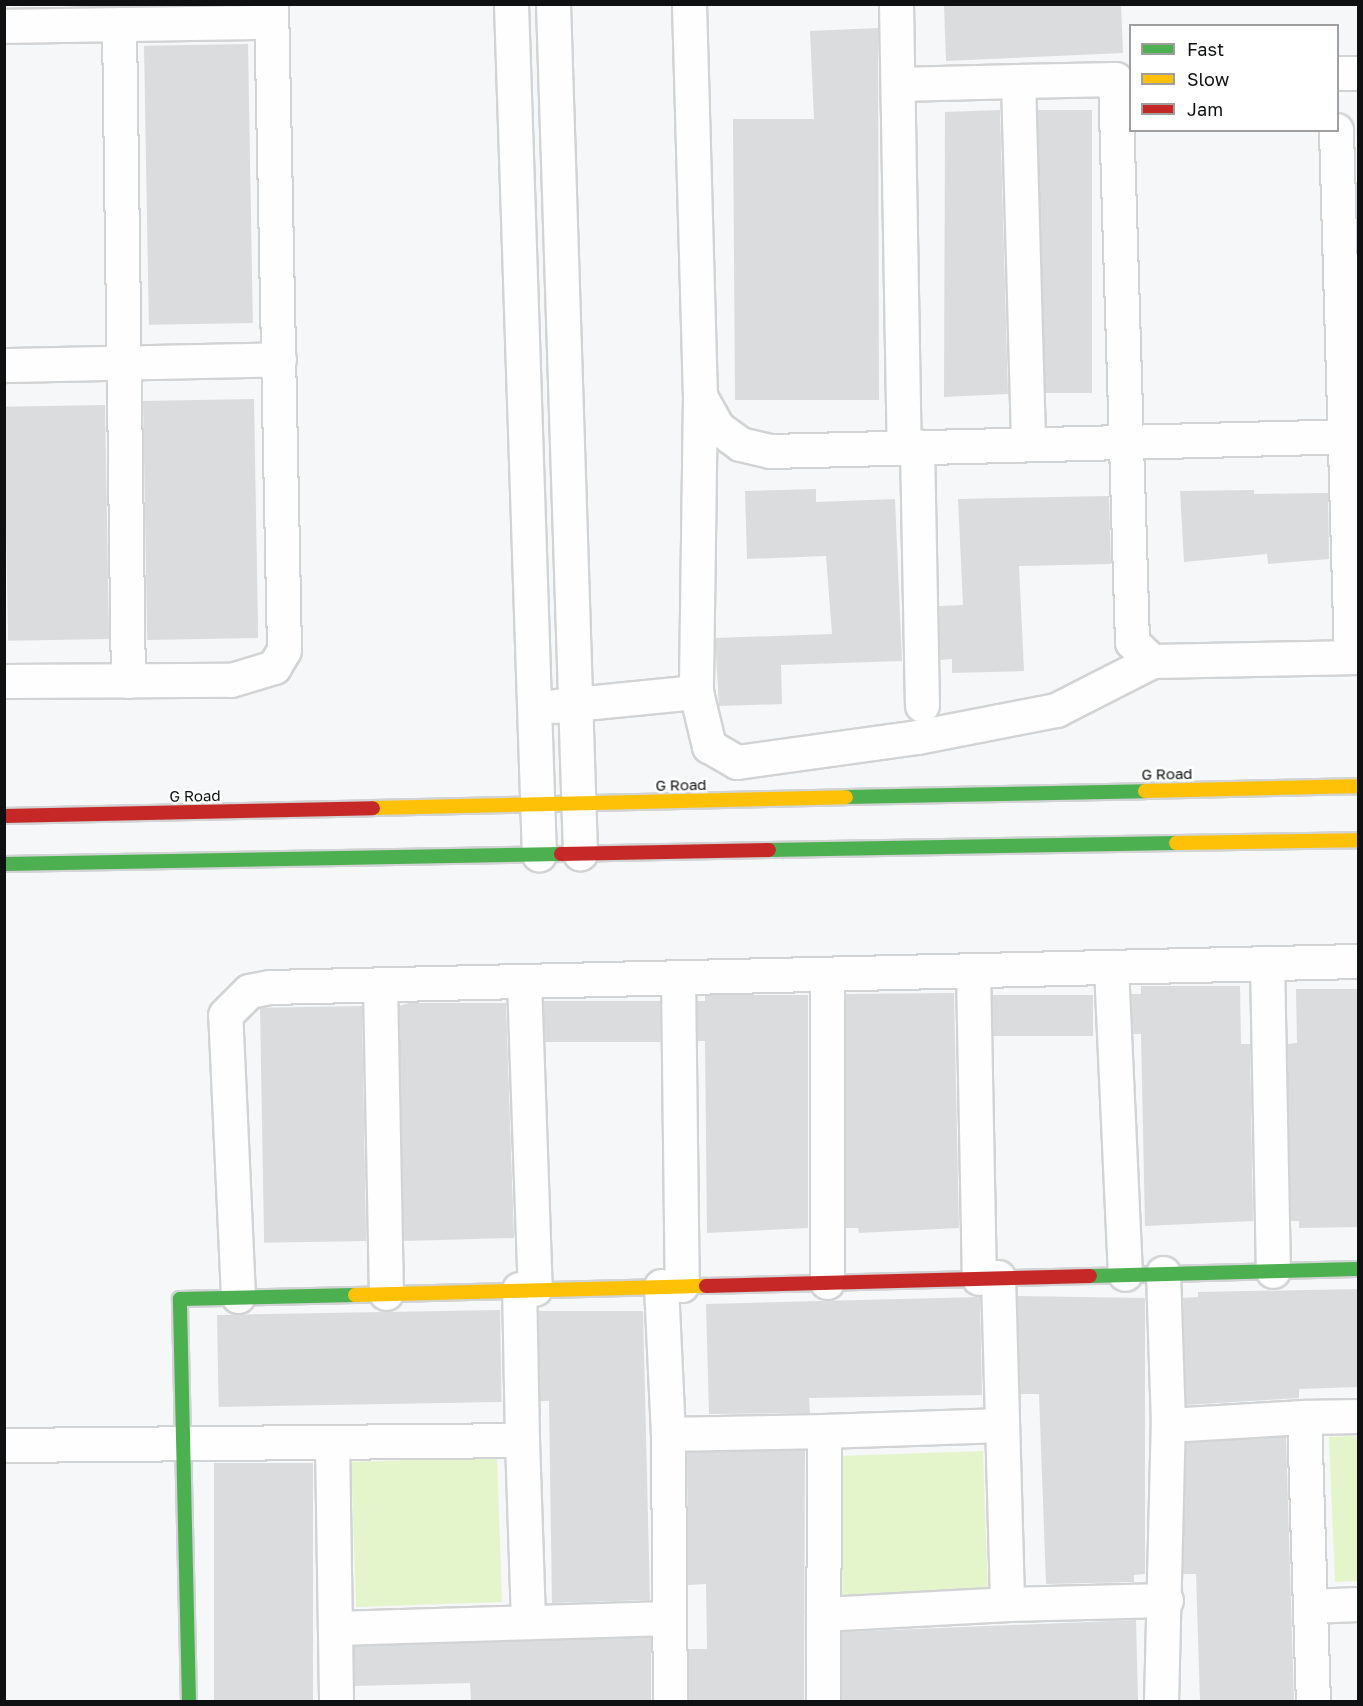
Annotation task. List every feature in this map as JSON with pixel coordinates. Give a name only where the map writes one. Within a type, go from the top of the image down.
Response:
[{"type":"street","points":[[511,4],[539,855]]},
{"type":"street","points":[[553,4],[579,854]]},
{"type":"street","points":[[689,4],[700,396],[696,692],[709,746],[737,762],[917,737],[1056,710],[1152,662],[1355,657],[1351,436],[1336,132]]},
{"type":"street","points":[[896,4],[910,445],[922,705]]},
{"type":"street","points":[[4,26],[119,24],[271,13],[284,650],[274,666],[254,676],[128,681],[4,681]]},
{"type":"street","points":[[119,24],[126,362],[128,681]]},
{"type":"street","points":[[1339,73],[1359,73]]},
{"type":"street","points":[[898,84],[1123,78],[1125,441],[1132,642],[1152,662]]},
{"type":"street","points":[[1018,81],[1028,444]]},
{"type":"street","points":[[4,364],[279,359]]},
{"type":"street","points":[[700,396],[717,427],[740,444],[770,451],[910,445],[1351,436]]},
{"type":"street","points":[[534,707],[696,692]]},
{"type":"street","name":"G Road","points":[[4,816],[1359,786]]},
{"type":"street","points":[[4,864],[1359,840]]},
{"type":"street","points":[[238,1296],[225,1015],[249,992],[270,987],[1359,961]]},
{"type":"street","points":[[1267,963],[1273,1270]]},
{"type":"street","points":[[1111,968],[1125,1274]]},
{"type":"street","points":[[973,970],[989,1278],[1002,1425],[1007,1604]]},
{"type":"street","points":[[826,1282],[827,974]]},
{"type":"street","points":[[670,1701],[668,1434],[678,977]]},
{"type":"street","points":[[524,981],[527,1289],[522,1440],[528,1622]]},
{"type":"street","points":[[380,984],[386,1293]]},
{"type":"street","points":[[189,1701],[180,1299],[1359,1269]]},
{"type":"street","points":[[1161,1701],[1166,1600],[1168,1425],[1163,1274]]},
{"type":"street","points":[[1168,1425],[1359,1416]]},
{"type":"street","points":[[1304,1417],[1313,1701]]},
{"type":"street","points":[[668,1434],[1002,1425]]},
{"type":"street","points":[[823,1701],[824,1431]]},
{"type":"street","points":[[4,1445],[522,1440]]},
{"type":"street","points":[[332,1442],[336,1701]]},
{"type":"street","points":[[823,1614],[1007,1604],[1166,1600]]},
{"type":"street","points":[[1310,1606],[1359,1604]]},
{"type":"street","points":[[335,1628],[669,1618]]},
{"type":"green space","points":[[1358,1436],[1358,1581],[1335,1582],[1329,1437]]},
{"type":"green space","points":[[983,1451],[988,1596],[842,1601],[837,1456]]},
{"type":"green space","points":[[497,1457],[502,1602],[356,1607],[351,1462]]},
{"type":"building","points":[[944,4],[1121,4],[1123,53],[946,61]]},
{"type":"building","points":[[878,28],[879,400],[735,400],[733,119],[814,119],[810,31]]},
{"type":"building","points":[[248,44],[253,323],[149,325],[144,46]]},
{"type":"building","points":[[1000,110],[1008,394],[944,397],[945,112]]},
{"type":"building","points":[[1038,110],[1092,110],[1092,393],[1038,393]]},
{"type":"building","points":[[254,399],[258,638],[147,640],[143,401]]},
{"type":"building","points":[[105,405],[109,639],[8,641],[4,407]]},
{"type":"building","points":[[816,489],[816,502],[895,499],[902,661],[781,665],[782,704],[719,706],[715,638],[832,634],[826,556],[747,559],[745,491]]},
{"type":"building","points":[[1254,490],[1254,494],[1328,493],[1329,559],[1268,564],[1267,554],[1184,562],[1180,491]]},
{"type":"building","points":[[1109,496],[1111,564],[1019,566],[1024,671],[952,673],[952,659],[940,660],[939,606],[963,605],[958,499]]},
{"type":"building","points":[[1141,986],[1240,986],[1241,1044],[1250,1044],[1253,1221],[1145,1226],[1141,1034],[1133,1034],[1131,994],[1141,994]]},
{"type":"building","points":[[1296,989],[1359,989],[1359,1227],[1299,1228],[1299,1221],[1291,1221],[1287,1044],[1297,1043]]},
{"type":"building","points":[[954,993],[959,1228],[859,1233],[858,1228],[846,1228],[846,994]]},
{"type":"building","points":[[705,995],[808,995],[808,1228],[707,1233],[705,1041],[698,1041],[697,1001],[705,1001]]},
{"type":"building","points":[[992,995],[1093,995],[1093,1036],[992,1036]]},
{"type":"building","points":[[544,1001],[660,1001],[660,1042],[544,1042]]},
{"type":"building","points":[[409,1003],[506,1003],[514,1238],[404,1241],[399,1006]]},
{"type":"building","points":[[362,1006],[366,1241],[264,1243],[260,1008]]},
{"type":"building","points":[[1359,1289],[1359,1387],[1299,1389],[1299,1398],[1186,1405],[1183,1298],[1198,1297],[1198,1292]]},
{"type":"building","points":[[1017,1296],[1145,1298],[1145,1574],[1134,1575],[1134,1582],[1046,1584],[1039,1394],[1020,1394]]},
{"type":"building","points":[[980,1297],[982,1395],[809,1398],[810,1413],[709,1414],[706,1304]]},
{"type":"building","points":[[500,1310],[502,1402],[219,1407],[217,1315]]},
{"type":"building","points":[[538,1311],[643,1311],[650,1600],[552,1603],[549,1401],[540,1401]]},
{"type":"building","points":[[1286,1437],[1294,1701],[1200,1701],[1196,1574],[1183,1574],[1186,1443]]},
{"type":"building","points":[[805,1450],[804,1701],[689,1701],[688,1649],[707,1649],[706,1584],[688,1585],[687,1452]]},
{"type":"building","points":[[214,1463],[313,1463],[313,1701],[214,1701]]},
{"type":"building","points":[[1136,1620],[1138,1701],[842,1701],[842,1632]]},
{"type":"building","points":[[651,1637],[651,1701],[471,1701],[470,1683],[355,1686],[354,1646]]},
{"type":"traffic: fast","points":[[846,797],[1145,791]]},
{"type":"traffic: fast","points":[[769,850],[1176,843]]},
{"type":"traffic: fast","points":[[4,864],[561,854]]},
{"type":"traffic: fast","points":[[1090,1276],[1358,1269]]},
{"type":"traffic: fast","points":[[189,1702],[180,1299],[355,1295]]},
{"type":"traffic: slow","points":[[1145,791],[1358,786]]},
{"type":"traffic: slow","points":[[373,808],[846,797]]},
{"type":"traffic: slow","points":[[1176,843],[1358,840]]},
{"type":"traffic: slow","points":[[355,1295],[706,1286]]},
{"type":"traffic: jam","points":[[4,816],[373,808]]},
{"type":"traffic: jam","points":[[561,854],[769,850]]},
{"type":"traffic: jam","points":[[706,1286],[1090,1276]]}]
